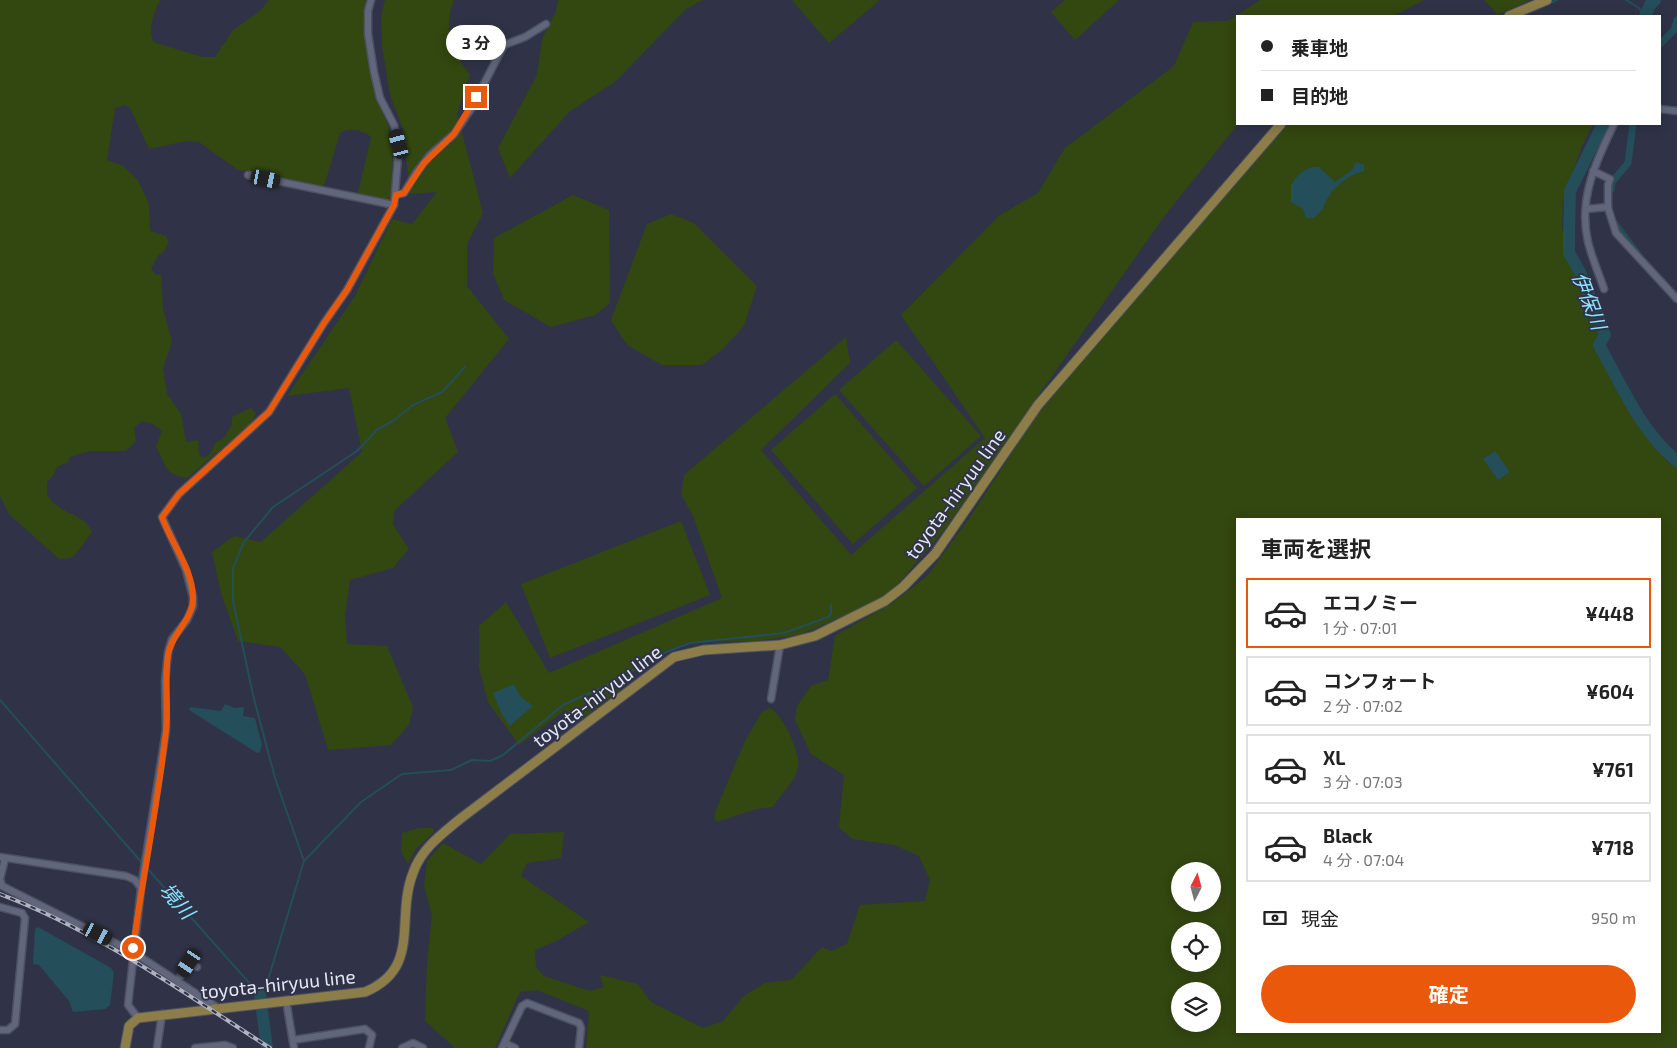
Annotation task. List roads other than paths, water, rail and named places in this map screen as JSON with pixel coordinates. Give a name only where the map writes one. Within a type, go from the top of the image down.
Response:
[{"type":"main road","points":[[1511,15],[1547,0]]},
{"type":"main road","name":"toyota-hiryuu line","points":[[138,1018],[364,992],[380,985],[395,972],[399,963],[410,883],[419,860],[430,845],[460,819],[662,665],[674,657],[687,653],[780,645],[815,636],[847,622],[885,601],[917,574],[935,554],[1038,405],[1280,125]]},
{"type":"main road","points":[[125,1048],[129,1026],[138,1018]]},
{"type":"street","points":[[138,1018],[128,1005],[141,888],[166,730],[165,681],[168,652],[172,639],[187,620],[193,606],[193,597],[186,570],[162,517],[179,494],[269,412],[324,323],[347,290],[394,205],[399,144],[394,125],[380,98],[374,72],[368,34],[368,12],[371,0]]},
{"type":"street","points":[[396,195],[404,193],[427,159],[454,134],[471,109],[504,45],[525,37],[546,24]]},
{"type":"street","points":[[1661,109],[1677,110]]},
{"type":"street","points":[[1604,289],[1588,242],[1586,209],[1593,171],[1614,125]]},
{"type":"street","points":[[1593,171],[1610,179],[1608,185],[1608,206],[1616,233],[1677,299]]},
{"type":"street","points":[[248,175],[394,205]]},
{"type":"street","points":[[1586,209],[1608,206]]},
{"type":"street","points":[[771,699],[780,645]]},
{"type":"street","points":[[141,888],[135,880],[126,876],[3,858],[0,882],[2,886],[133,952],[218,1008]]},
{"type":"street","points":[[0,907],[22,913],[25,918],[15,1024],[8,1030],[0,1030]]},
{"type":"street","points":[[177,981],[189,963],[197,967]]},
{"type":"street","points":[[286,1000],[294,1048]]},
{"type":"street","points":[[515,1048],[503,1045],[522,1006],[527,1003],[579,1023],[581,1028],[579,1048]]},
{"type":"street","points":[[157,1048],[162,1014]]},
{"type":"street","points":[[293,1040],[364,1029],[372,1036],[369,1048]]},
{"type":"street","points":[[402,1048],[413,1043],[423,1048]]},
{"type":"street","points":[[195,1048],[225,1045],[233,1048]]},
{"type":"water","points":[[1356,162],[1364,165],[1364,171],[1354,174],[1336,187],[1327,199],[1323,209],[1314,218],[1306,218],[1303,209],[1291,202],[1291,185],[1299,174],[1306,169],[1319,167],[1335,182],[1352,170]]},
{"type":"water","points":[[1495,451],[1510,472],[1498,480],[1483,459]]},
{"type":"water","points":[[514,684],[520,696],[533,706],[510,726],[502,715],[493,693]]},
{"type":"water","points":[[225,704],[235,708],[244,707],[243,716],[255,718],[262,745],[260,752],[257,753],[189,710],[190,707],[221,711]]},
{"type":"water","points":[[38,927],[111,968],[114,973],[110,1005],[105,1009],[73,1012],[69,1001],[39,965],[33,964],[35,929]]},
{"type":"waterway","points":[[1548,4],[1557,0]]},
{"type":"waterway","points":[[1626,0],[1639,8],[1643,15]]},
{"type":"waterway","name":"伊保川","points":[[1645,15],[1650,5],[1655,0]]},
{"type":"waterway","points":[[1522,15],[1539,8]]},
{"type":"waterway","points":[[1661,43],[1674,30],[1677,20]]},
{"type":"waterway","name":"伊保川","points":[[1603,125],[1570,191],[1569,253],[1580,272],[1605,335],[1599,345],[1642,422],[1652,436],[1677,461]]},
{"type":"waterway","points":[[1611,189],[1612,182],[1628,163],[1633,125]]},
{"type":"waterway","points":[[1615,224],[1637,253]]},
{"type":"waterway","points":[[304,861],[275,778],[253,695],[233,601],[233,568],[244,542],[273,507],[357,451],[378,429],[393,421],[413,405],[442,392],[465,367]]},
{"type":"waterway","points":[[146,867],[260,995],[268,980],[304,861],[361,802],[402,774],[451,770],[472,760],[490,761],[503,755],[563,705],[603,687],[666,652],[690,643],[784,633],[828,617],[831,614],[831,604]]},
{"type":"waterway","name":"境川","points":[[0,700],[143,864]]},
{"type":"waterway","name":"境川","points":[[260,995],[267,1048]]},
{"type":"railway","points":[[0,894],[36,909],[105,944],[172,984],[270,1048]]}]
